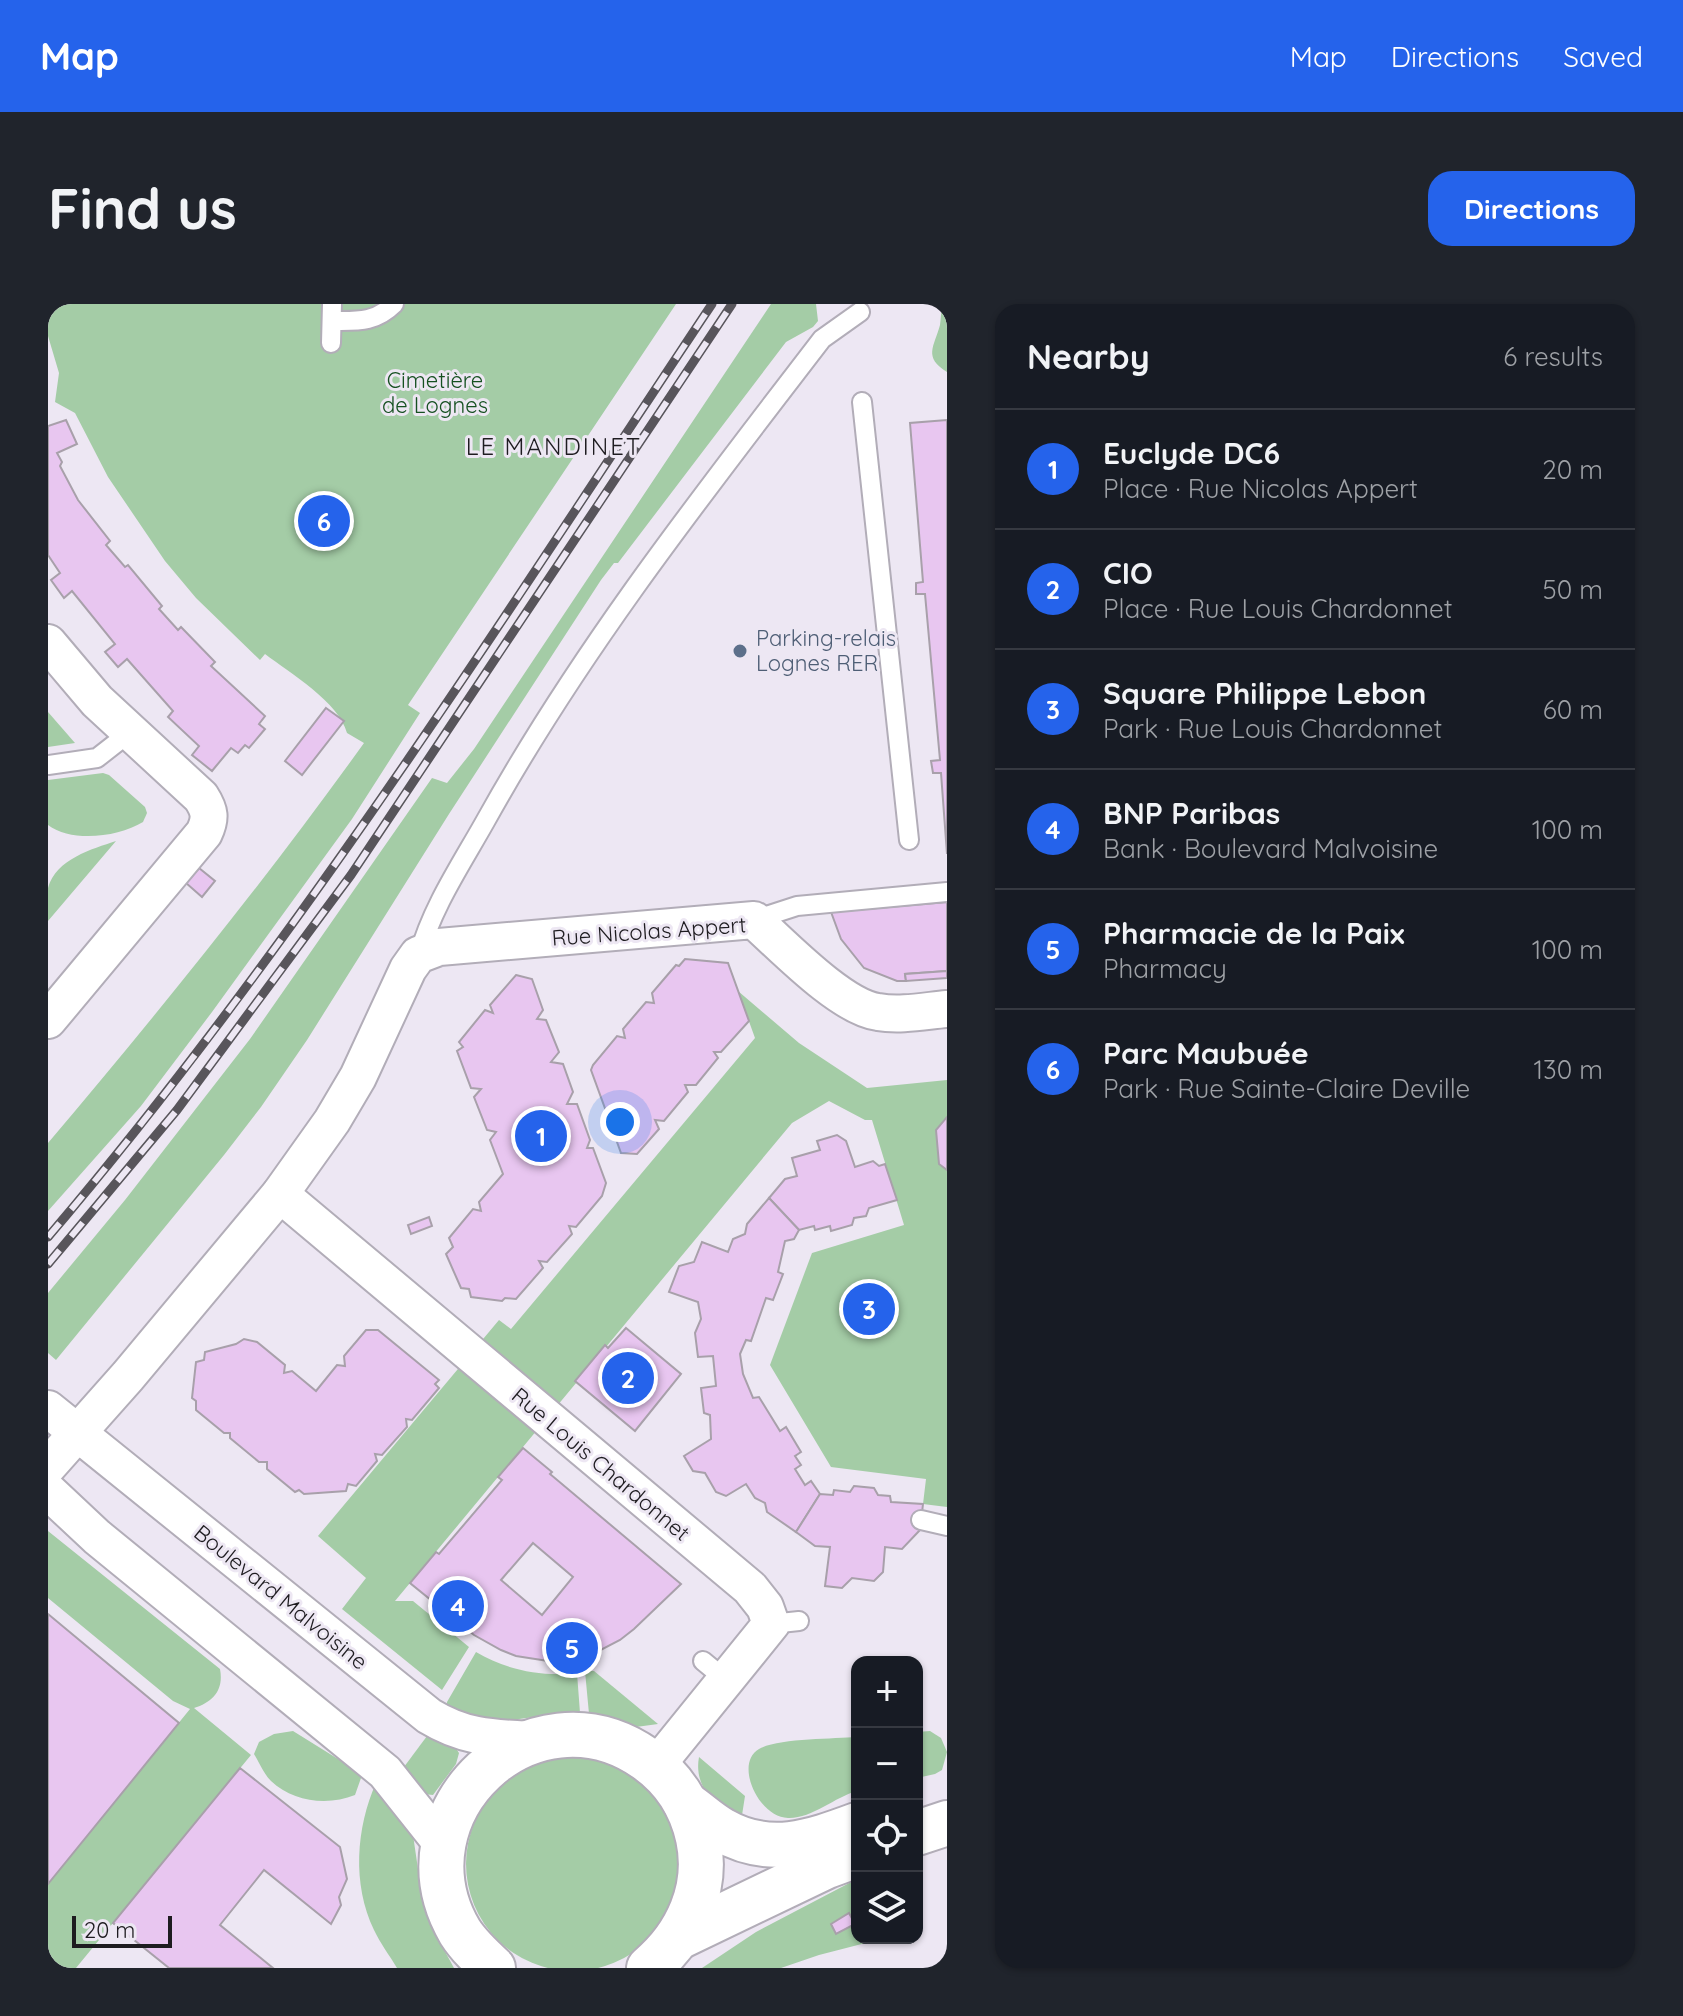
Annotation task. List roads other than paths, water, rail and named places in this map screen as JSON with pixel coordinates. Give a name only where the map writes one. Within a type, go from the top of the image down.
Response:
[{"type":"street","points":[[48,643],[97,701],[201,797],[208,808],[210,821],[204,833],[48,1020]]},
{"type":"street","name":"Rue Nicolas Appert","points":[[418,955],[439,947],[754,920],[859,1008],[879,1013],[947,1009]]},
{"type":"street","points":[[48,1466],[280,1194],[339,1110],[358,1077],[408,969],[418,955]]},
{"type":"street","name":"Rue Louis Chardonnet","points":[[280,1194],[750,1588],[765,1607],[785,1622],[716,1689],[656,1766]]},
{"type":"street","name":"Boulevard Malvoisine","points":[[48,1409],[429,1716],[463,1733],[534,1740]]},
{"type":"street","points":[[48,1491],[97,1537],[385,1772],[443,1845]]},
{"type":"street","points":[[482,1963],[461,1933],[444,1891],[443,1845],[449,1821],[459,1799],[492,1763],[512,1749],[534,1740],[560,1736],[598,1738],[635,1751],[656,1766],[686,1804],[700,1848],[701,1872],[690,1917],[664,1953]]},
{"type":"street","points":[[923,1803],[947,1797]]},
{"type":"street","points":[[686,1804],[722,1830],[745,1840],[783,1846],[807,1843],[851,1827]]},
{"type":"street","points":[[923,1831],[947,1823]]},
{"type":"street","points":[[664,1953],[827,1866],[851,1857]]},
{"type":"lane","points":[[331,343],[332,313],[367,321],[383,315],[394,304]]},
{"type":"lane","points":[[418,955],[427,927],[440,902],[507,782],[564,689],[630,594],[822,339],[860,312]]},
{"type":"lane","points":[[862,402],[909,840]]},
{"type":"lane","points":[[48,765],[97,758],[129,733]]},
{"type":"lane","points":[[754,920],[797,906],[947,892]]},
{"type":"lane","points":[[921,1520],[947,1526]]},
{"type":"railway","points":[[48,1237],[227,1013],[311,898],[394,781],[712,304]]},
{"type":"railway","points":[[48,1264],[177,1110],[351,875],[732,304]]},
{"type":"place","name":"Parc Maubuée","points":[[324,521]]},
{"type":"place","name":"Parking-relais Lognes RER","points":[[740,651]]},
{"type":"place","name":"Euclyde DC6","points":[[541,1136]]},
{"type":"place","name":"Square Philippe Lebon","points":[[869,1309]]},
{"type":"place","name":"CIO","points":[[628,1378]]},
{"type":"place","name":"BNP Paribas","points":[[458,1606]]},
{"type":"place","name":"Pharmacie de la Paix","points":[[572,1648]]},
{"type":"district","name":"LE MANDINET","points":[[554,446]]},
{"type":"park label","name":"Cimetière de Lognes","points":[[435,392]]}]
